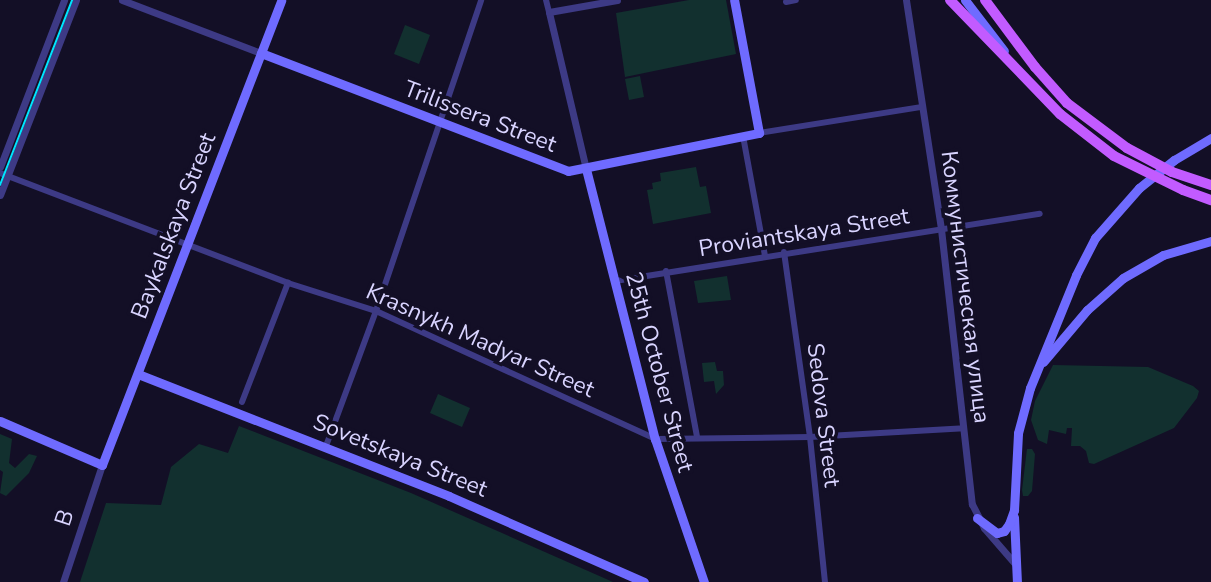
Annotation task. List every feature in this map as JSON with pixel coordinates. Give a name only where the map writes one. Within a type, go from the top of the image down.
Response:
[{"type":"main road","name":"Baykalskaya Street","points":[[102,465],[281,0]]},
{"type":"main road","points":[[734,0],[759,133]]},
{"type":"main road","points":[[950,0],[1077,130],[1114,156],[1183,190],[1211,200]]},
{"type":"main road","points":[[965,0],[1021,72]]},
{"type":"main road","points":[[985,0],[1067,103],[1127,148],[1172,172],[1211,185]]},
{"type":"main road","name":"Trilissera Street","points":[[261,53],[440,124],[569,171],[759,133]]},
{"type":"main road","points":[[1017,582],[1014,510],[1018,433],[1036,372],[1076,275],[1101,229],[1121,205],[1152,177],[1211,138]]},
{"type":"main road","name":"25th October Street","points":[[586,169],[655,439],[705,582]]},
{"type":"main road","points":[[1036,372],[1087,310],[1114,284],[1163,255],[1211,241]]},
{"type":"main road","name":"Sovetskaya Street","points":[[138,374],[449,495],[644,582]]},
{"type":"main road","points":[[0,421],[102,465]]},
{"type":"main road","points":[[977,518],[990,530],[1001,533],[1009,526],[1014,510]]},
{"type":"street","points":[[0,167],[64,0]]},
{"type":"street","points":[[0,195],[4,174],[76,0]]},
{"type":"street","name":"Trilissera Street","points":[[122,0],[261,53]]},
{"type":"street","points":[[326,446],[376,311],[481,0]]},
{"type":"street","points":[[546,0],[586,169]]},
{"type":"street","points":[[549,12],[617,0]]},
{"type":"street","points":[[786,2],[796,0]]},
{"type":"street","name":"Коммунистическая улица","points":[[906,0],[941,229],[972,504],[977,518],[1016,565]]},
{"type":"street","name":"Trilissera Street","points":[[759,133],[922,107]]},
{"type":"street","points":[[574,120],[583,118]]},
{"type":"street","points":[[743,136],[765,256]]},
{"type":"street","name":"Krasnykh Madyar Street","points":[[4,174],[288,283],[376,311],[655,439],[697,436],[810,437],[964,428]]},
{"type":"street","name":"Proviantskaya Street","points":[[615,281],[784,252],[1040,214]]},
{"type":"street","name":"Sedova Street","points":[[784,252],[810,437],[825,582]]},
{"type":"street","points":[[666,271],[697,436]]},
{"type":"street","points":[[242,402],[288,283]]},
{"type":"street","name":"B","points":[[64,582],[102,465]]},
{"type":"green space","points":[[689,0],[726,0],[736,54],[625,77],[616,13]]},
{"type":"green space","points":[[405,25],[430,35],[419,64],[394,54]]},
{"type":"green space","points":[[640,76],[644,97],[629,100],[625,79]]},
{"type":"green space","points":[[696,167],[700,187],[706,186],[711,213],[653,224],[647,190],[653,189],[652,183],[661,181],[660,173]]},
{"type":"green space","points":[[727,276],[731,300],[698,303],[694,281]]},
{"type":"green space","points":[[715,362],[717,371],[723,371],[724,385],[716,394],[714,381],[704,382],[702,363]]},
{"type":"green space","points":[[1053,365],[1148,367],[1199,391],[1197,398],[1174,428],[1094,464],[1089,463],[1086,451],[1080,446],[1071,446],[1072,428],[1067,428],[1066,434],[1049,430],[1047,444],[1038,440],[1031,420],[1035,401]]},
{"type":"green space","points":[[438,394],[470,408],[462,427],[430,413]]},
{"type":"green space","points":[[239,426],[411,493],[613,582],[80,582],[106,503],[161,505],[171,467],[199,444],[228,453]]},
{"type":"green space","points":[[0,434],[12,439],[9,463],[15,468],[29,454],[37,456],[29,473],[6,496],[0,493],[3,472],[0,470]]},
{"type":"green space","points":[[1027,449],[1032,449],[1035,454],[1032,491],[1028,496],[1023,496],[1022,490]]},
{"type":"tram line","points":[[0,185],[72,0]]}]
